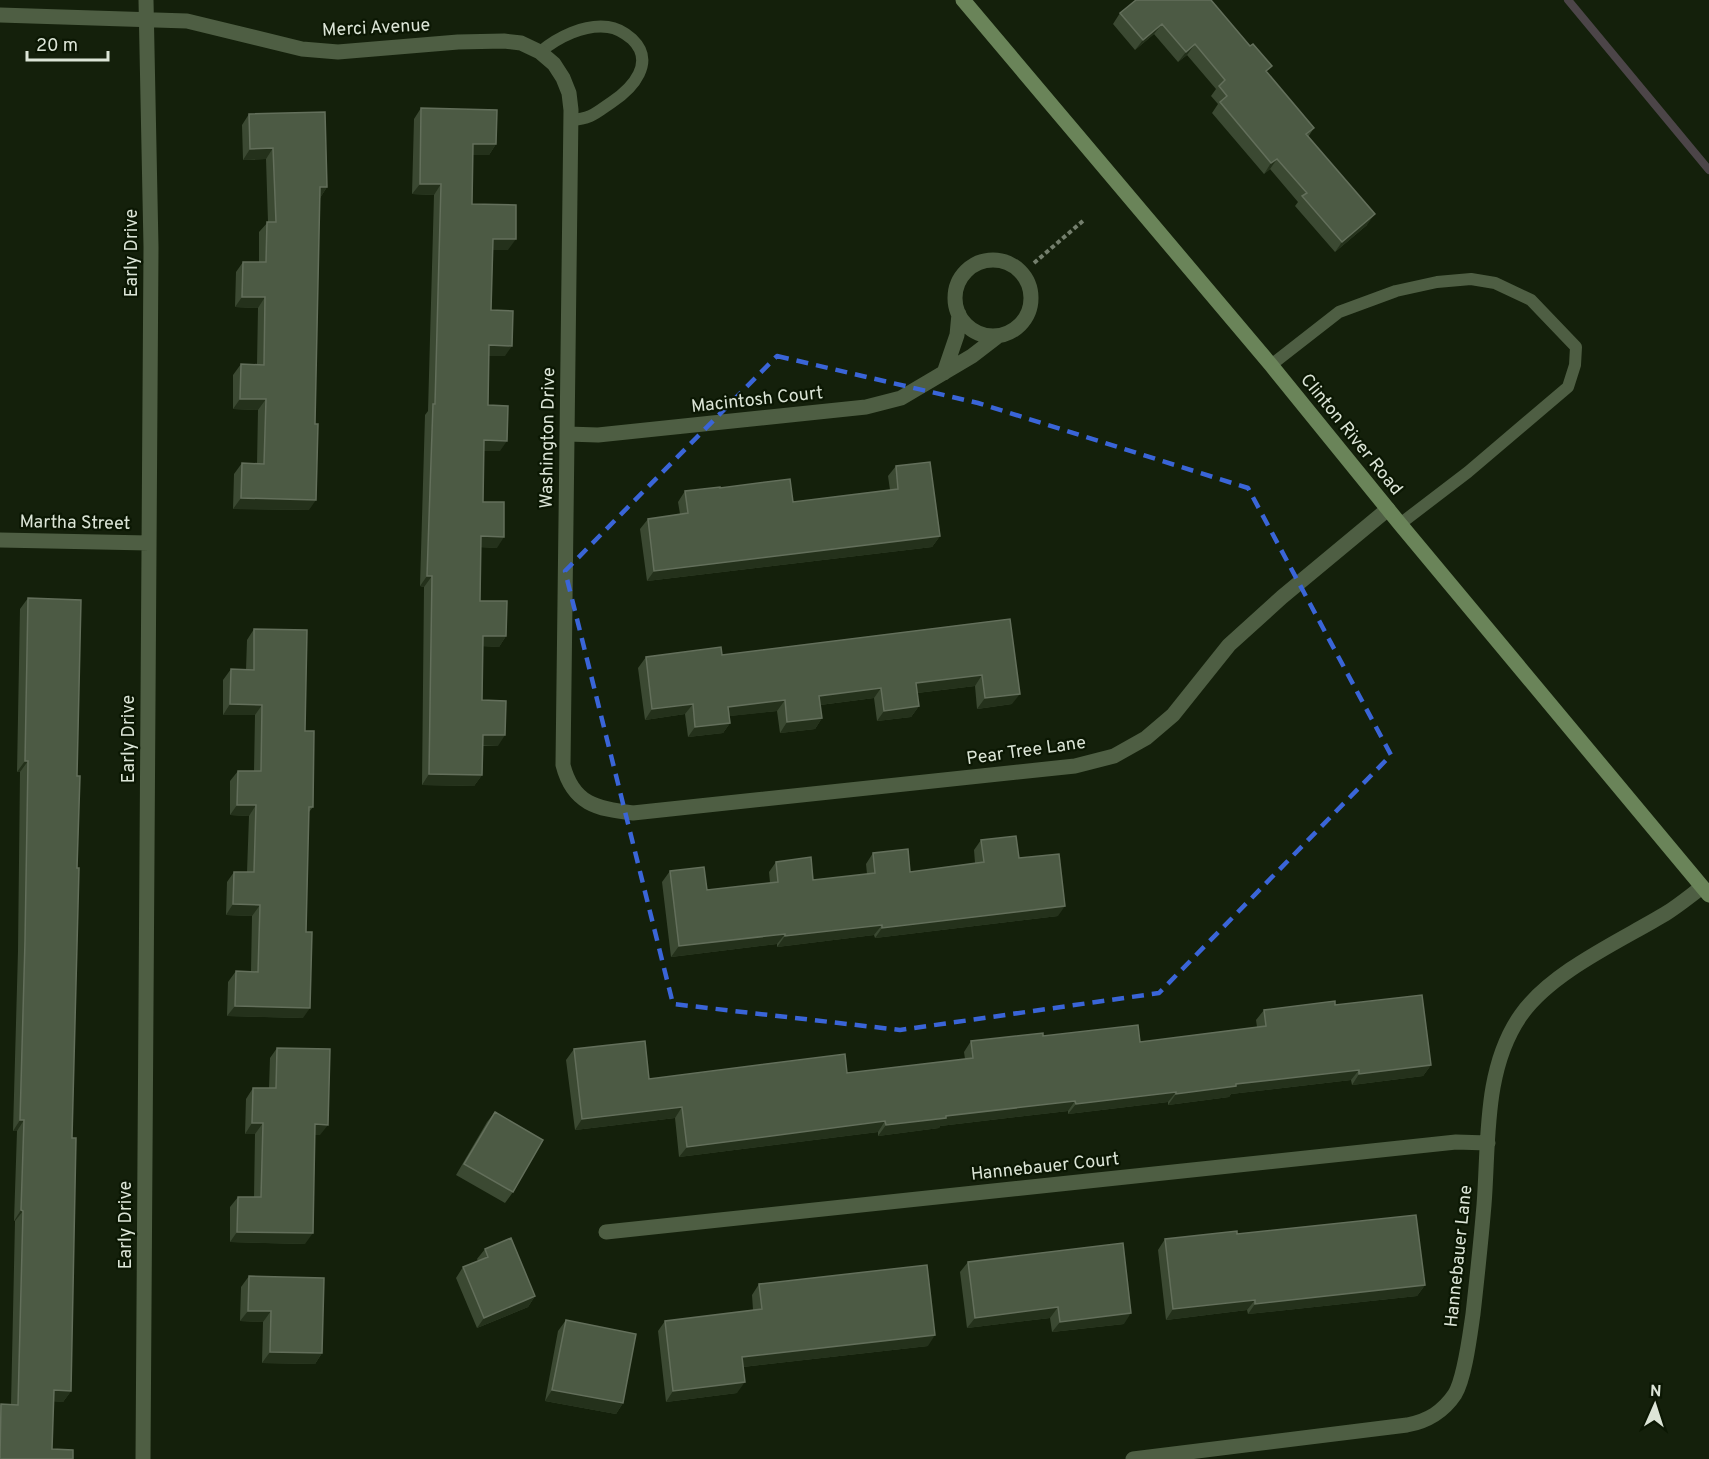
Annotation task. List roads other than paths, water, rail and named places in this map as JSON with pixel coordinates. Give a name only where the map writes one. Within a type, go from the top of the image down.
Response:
[{"type":"street","name":"Early Drive","points":[[143,1459],[151,247],[146,0]]},
{"type":"street","name":"Clinton River Road","points":[[963,0],[1270,365],[1706,891]]},
{"type":"street","name":"Merci Avenue","points":[[0,15],[187,21],[302,49],[338,52],[458,42],[504,41],[521,44],[540,52],[554,64],[563,78]]},
{"type":"street","name":"Washington Drive","points":[[563,78],[569,93],[571,120],[563,765],[567,781],[577,796]]},
{"type":"street","name":"Macintosh Court","points":[[567,434],[598,435],[866,407],[901,398],[944,374],[998,336],[1021,324],[1028,313],[1031,300],[1030,287],[1014,266],[1002,261],[989,261],[968,270],[960,279],[956,291],[959,314],[957,335],[944,374]]},
{"type":"street","points":[[959,314],[965,324],[975,331],[998,336]]},
{"type":"street","name":"Pear Tree Lane","points":[[577,796],[591,804],[610,810],[633,813],[1075,766],[1114,756],[1146,738],[1173,715],[1229,645],[1282,597],[1388,509]]},
{"type":"street","name":"Martha Street","points":[[0,540],[149,543]]},
{"type":"street","name":"Hannebauer Lane","points":[[1133,1459],[1407,1425],[1424,1422],[1437,1414],[1456,1392],[1470,1337],[1492,1095],[1501,1052],[1521,1015],[1539,995],[1574,968],[1706,891]]},
{"type":"street","name":"Hannebauer Court","points":[[606,1232],[1456,1142],[1488,1143]]},
{"type":"lane","points":[[540,52],[562,36],[606,26],[619,29],[638,45],[643,59],[641,72],[633,84],[618,98],[586,119],[571,120]]},
{"type":"lane","points":[[1270,365],[1339,312],[1396,291],[1437,282],[1471,279],[1495,283],[1531,300],[1576,347],[1575,364],[1568,387],[1468,472],[1400,524]]},
{"type":"waterway","points":[[1568,0],[1709,170]]}]
